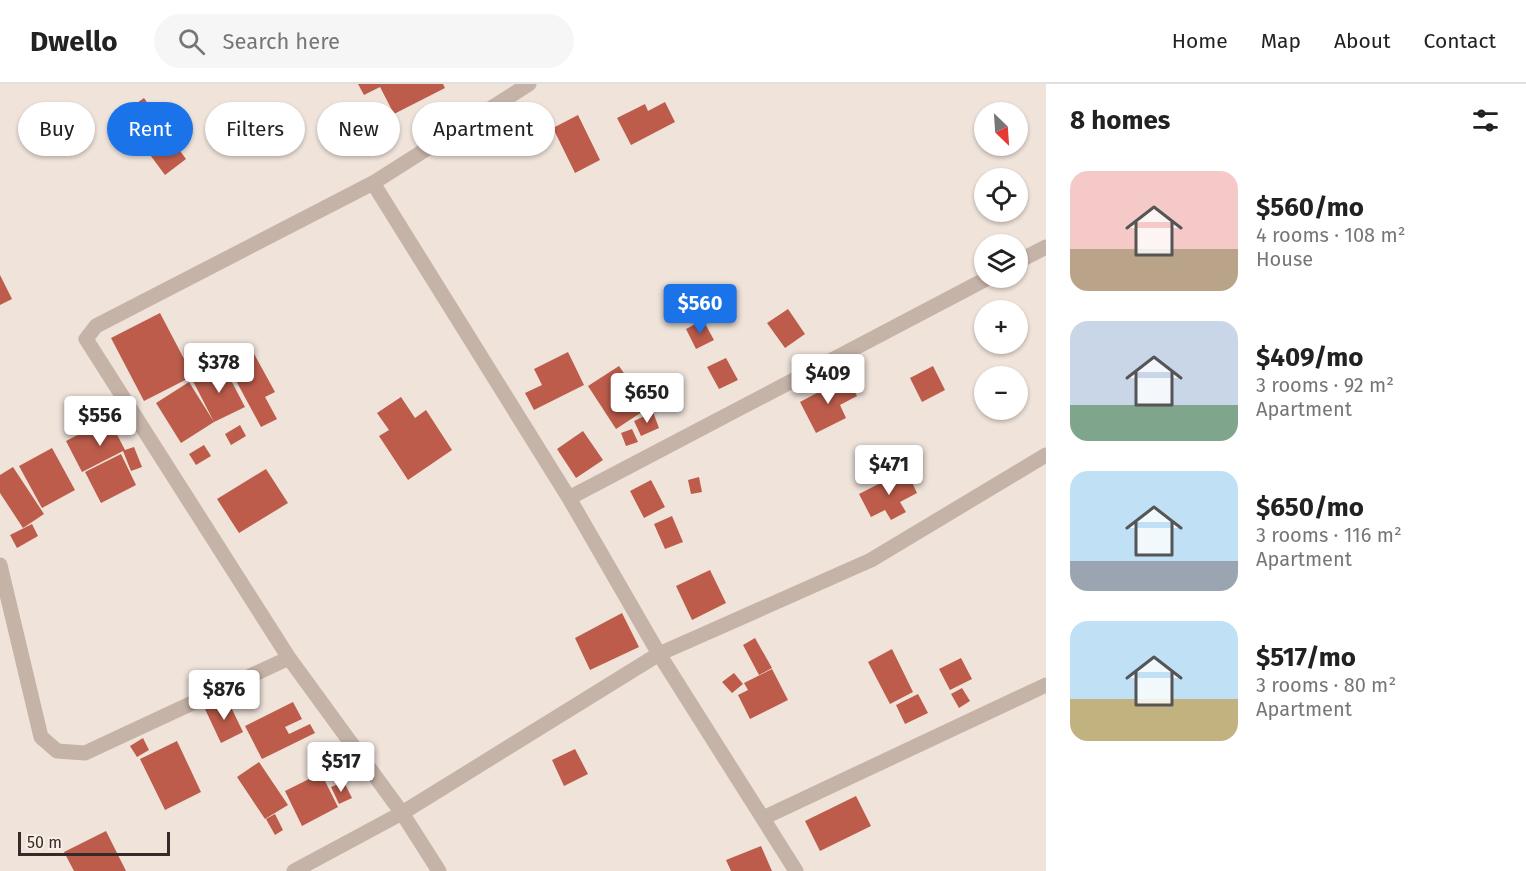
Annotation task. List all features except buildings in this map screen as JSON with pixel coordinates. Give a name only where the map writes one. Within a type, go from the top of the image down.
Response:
[{"type":"street","points":[[440,871],[402,813],[289,658],[86,339],[96,326],[373,183],[529,84]]},
{"type":"street","points":[[373,183],[569,498],[659,654],[796,871]]},
{"type":"street","points":[[1028,256],[1046,247]]},
{"type":"street","points":[[569,498],[974,285]]},
{"type":"street","points":[[294,871],[402,813],[659,654],[871,560],[1046,455]]},
{"type":"street","points":[[0,565],[41,736],[57,751],[85,753],[289,658]]},
{"type":"street","points":[[763,818],[1046,685]]}]
